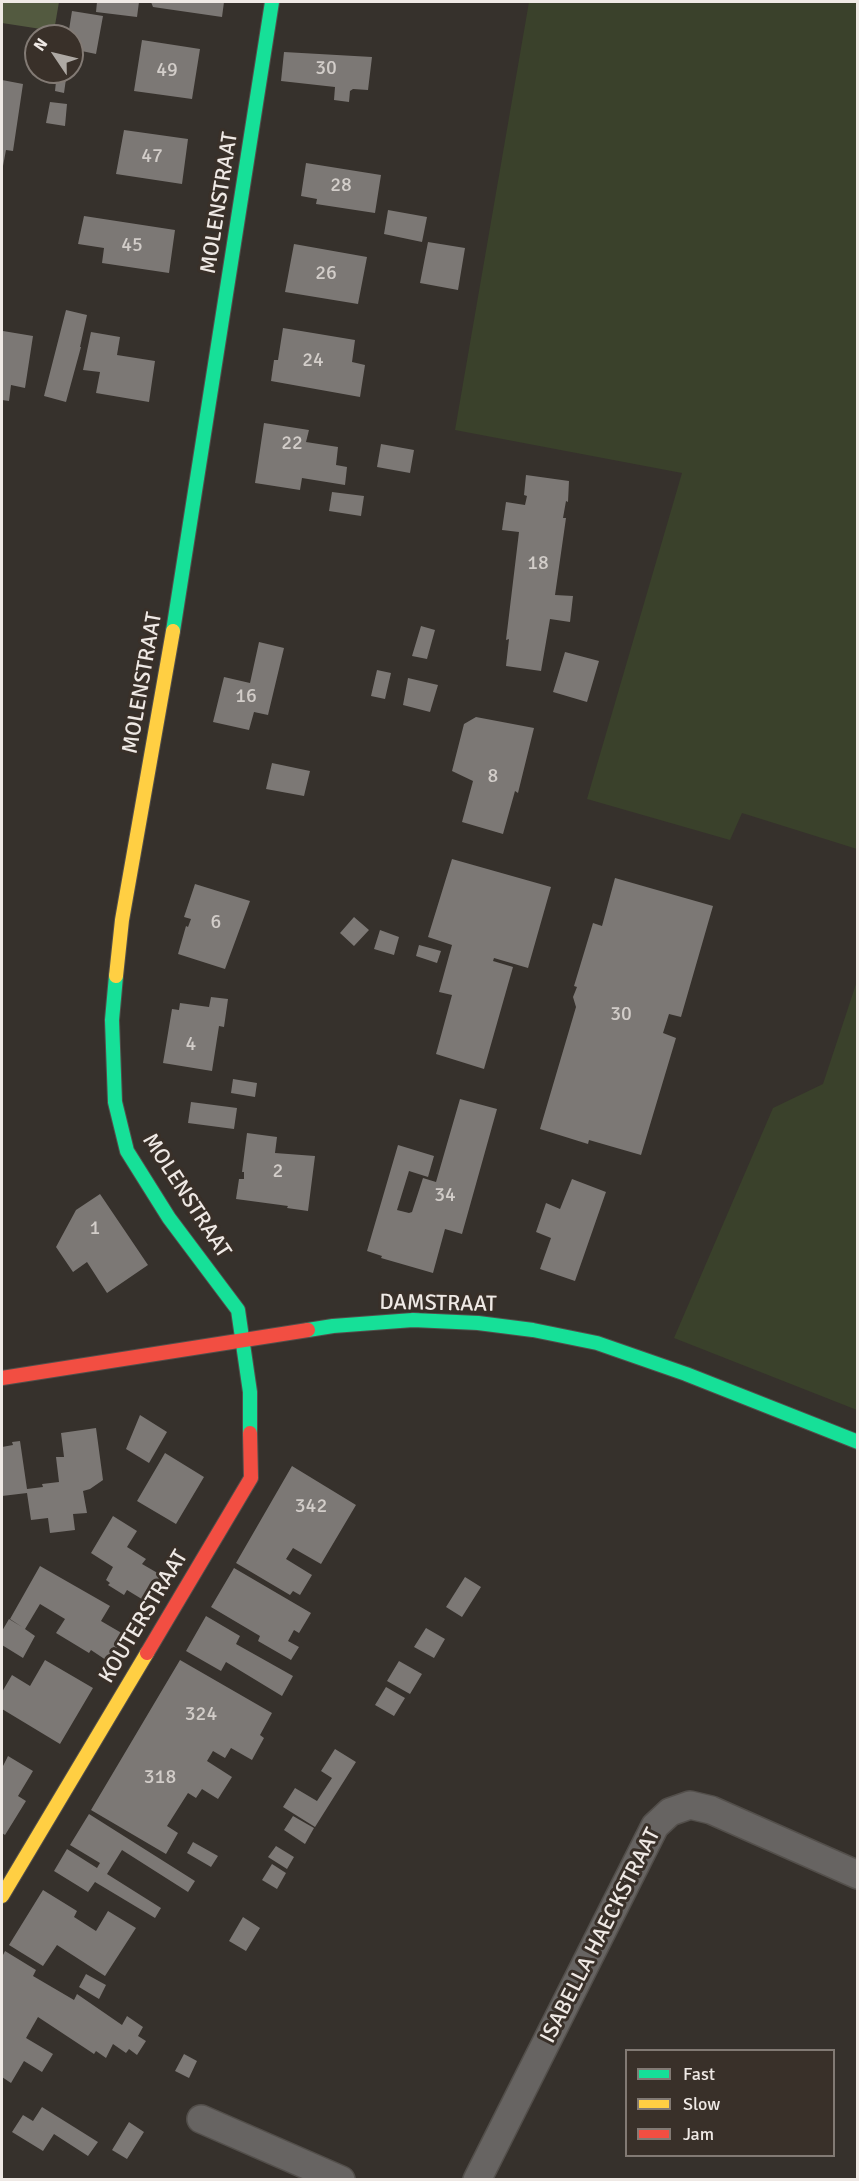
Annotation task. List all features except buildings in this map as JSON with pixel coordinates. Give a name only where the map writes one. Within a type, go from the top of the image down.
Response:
[{"type":"street","name":"MOLENSTRAAT","points":[[243,1339],[238,1310],[170,1218],[127,1151],[115,1102],[112,1020],[122,920],[196,495],[272,2]]},
{"type":"street","name":"DAMSTRAAT","points":[[2,1378],[333,1326],[413,1320],[478,1323],[532,1330],[597,1343],[686,1374],[858,1442]]},
{"type":"street","name":"KOUTERSTRAAT","points":[[2,1896],[251,1478],[250,1392],[243,1339]]},
{"type":"street","name":"ISABELLA HAECKSTRAAT","points":[[477,2180],[655,1826],[670,1812],[690,1805],[711,1810],[858,1875]]},
{"type":"street","points":[[201,2119],[341,2180]]},
{"type":"green space","points":[[2,2],[59,2],[55,24],[24,24],[24,26],[2,23]]},
{"type":"green space","points":[[529,2],[857,2],[857,849],[742,813],[730,840],[587,799],[682,473],[455,430]]},
{"type":"green space","points":[[857,981],[857,1410],[674,1338],[773,1108],[823,1084]]},
{"type":"traffic: fast","points":[[173,631],[272,2]]},
{"type":"traffic: fast","points":[[116,976],[112,1020],[115,1102],[127,1151],[169,1218],[238,1310],[250,1392],[250,1433]]},
{"type":"traffic: fast","points":[[308,1330],[413,1320],[478,1323],[533,1330],[597,1343],[686,1374],[858,1442]]},
{"type":"traffic: slow","points":[[116,976],[122,920],[173,631]]},
{"type":"traffic: slow","points":[[2,1896],[147,1653]]},
{"type":"traffic: jam","points":[[2,1378],[308,1330]]},
{"type":"traffic: jam","points":[[147,1653],[251,1478],[250,1433]]}]
